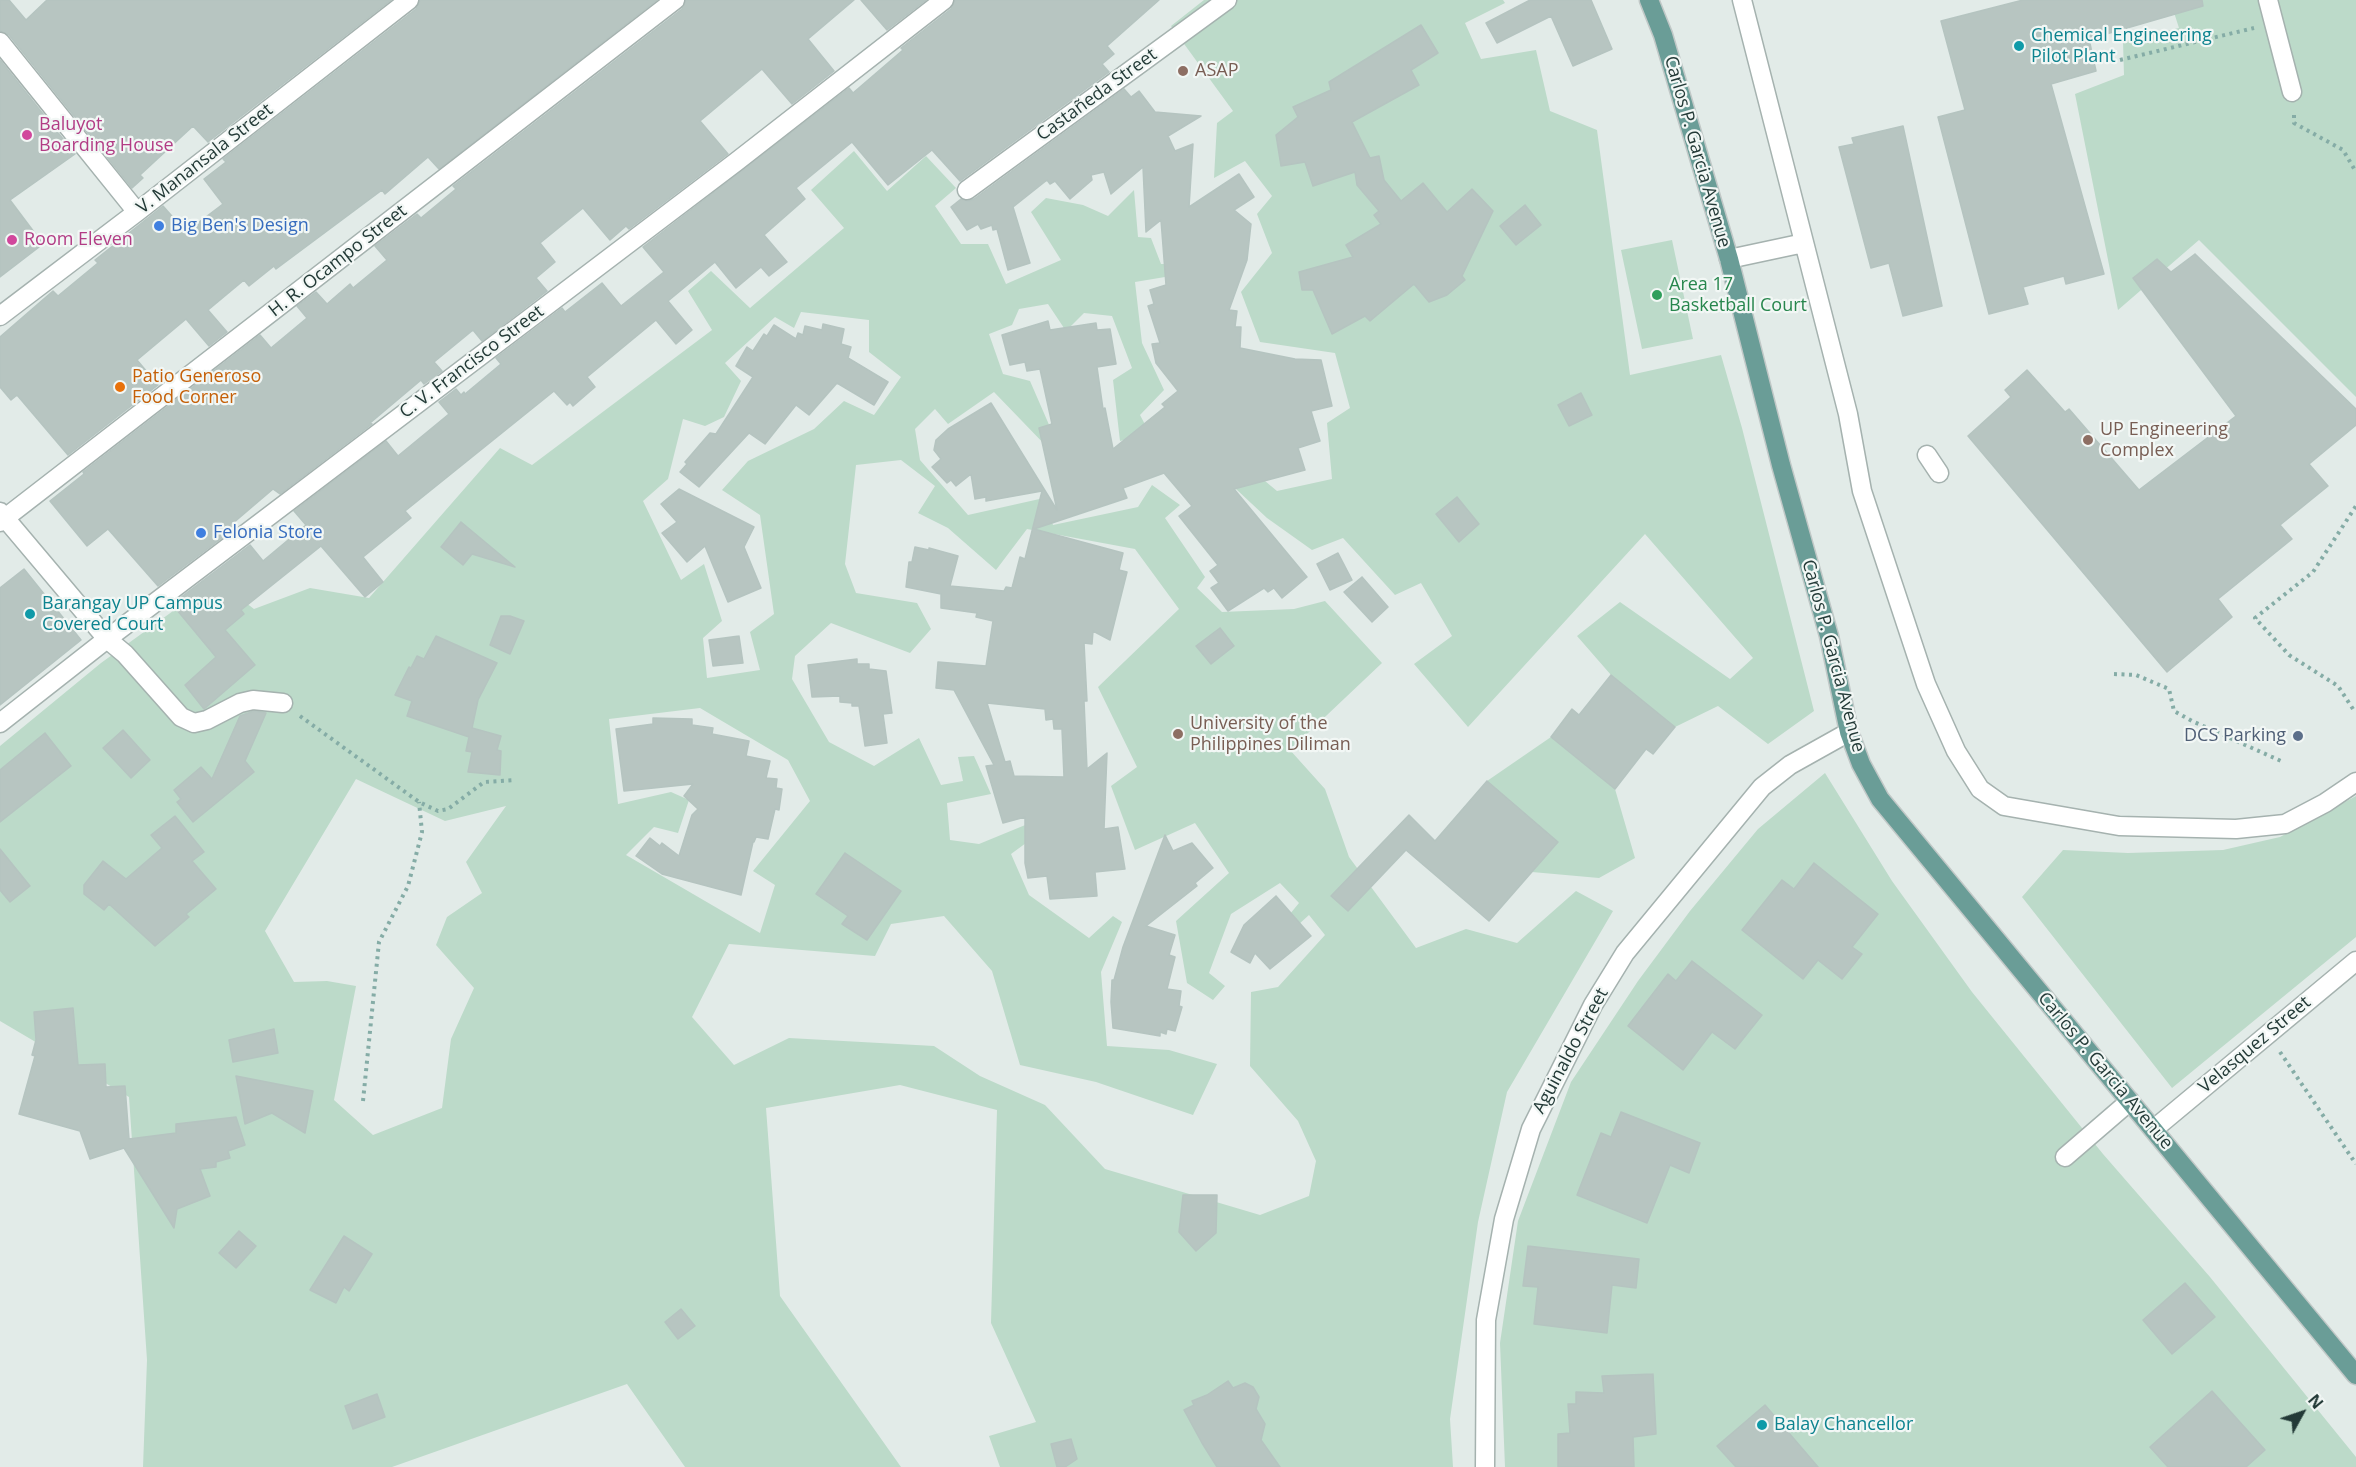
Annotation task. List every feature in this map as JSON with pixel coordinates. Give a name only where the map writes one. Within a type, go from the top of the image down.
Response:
[{"type":"main road","name":"Carlos P. Garcia Avenue","points":[[1649,0],[1663,35],[1729,259],[1781,465],[1828,636],[1849,732],[1861,764],[1880,799],[2356,1375]]},
{"type":"street","name":"V. Manansala Street","points":[[0,315],[137,212],[409,0]]},
{"type":"street","name":"H. R. Ocampo Street","points":[[2,517],[675,0]]},
{"type":"street","name":"C. V. Francisco Street","points":[[0,723],[106,639],[736,162],[944,0]]},
{"type":"street","name":"Castañeda Street","points":[[967,190],[1227,0]]},
{"type":"street","points":[[1742,0],[1848,414],[1862,491],[1926,684],[1956,751],[1980,789],[2004,806],[2119,826],[2236,829],[2285,824],[2325,803],[2356,782]]},
{"type":"street","points":[[2268,0],[2292,92]]},
{"type":"street","points":[[0,42],[137,212]]},
{"type":"street","points":[[1729,259],[1804,243]]},
{"type":"street","points":[[1927,455],[1938,473]]},
{"type":"street","points":[[2,517],[106,639],[125,654],[181,717],[194,723],[207,720],[240,702],[253,700],[283,703]]},
{"type":"street","name":"Aguinaldo Street","points":[[1485,1467],[1486,1320],[1504,1219],[1531,1129],[1593,1005],[1625,954],[1762,787],[1790,765],[1849,732]]},
{"type":"street","name":"Velasquez Street","points":[[2154,1129],[2356,961]]},
{"type":"street","points":[[2065,1157],[2130,1101]]},
{"type":"path","points":[[2120,60],[2274,23]]},
{"type":"path","points":[[2292,92],[2294,123],[2343,150],[2356,172]]},
{"type":"path","points":[[2353,709],[2338,686],[2289,656],[2255,618],[2313,572],[2356,506]]},
{"type":"path","points":[[2114,674],[2136,675],[2169,689],[2174,711],[2281,761]]},
{"type":"path","points":[[283,703],[419,802],[438,811],[448,809],[484,782],[515,780]]},
{"type":"path","points":[[363,1101],[379,942],[408,886],[422,832],[419,802]]},
{"type":"path","points":[[2268,1034],[2356,1164]]},
{"type":"green space","points":[[1204,0],[1503,0],[1505,3],[1465,23],[1481,59],[1536,50],[1550,111],[1597,130],[1630,375],[1721,355],[1742,428],[1814,711],[1768,744],[1718,706],[1675,727],[1611,675],[1577,636],[1620,602],[1730,679],[1753,658],[1645,534],[1468,727],[1414,664],[1452,636],[1421,583],[1395,595],[1343,538],[1312,550],[1267,518],[1236,489],[1259,476],[1277,491],[1332,479],[1327,423],[1350,408],[1335,353],[1260,342],[1241,292],[1272,253],[1257,214],[1272,196],[1245,161],[1214,178],[1217,123],[1233,111],[1171,26]]},
{"type":"green space","points":[[2170,0],[2356,0],[2356,397],[2199,240],[2118,310],[2075,94],[2124,75],[2123,41],[2179,28]]},
{"type":"green space","points":[[854,151],[887,191],[926,156],[956,188],[935,206],[961,244],[988,244],[1006,284],[1061,260],[1031,212],[1046,198],[1083,205],[1108,216],[1134,190],[1138,237],[1151,238],[1161,264],[1179,264],[1177,275],[1135,282],[1142,343],[1164,390],[1140,415],[1150,434],[1120,441],[1113,380],[1132,368],[1112,316],[1084,313],[1066,331],[1048,304],[1019,309],[1012,325],[989,334],[1003,374],[1030,381],[1050,427],[1049,449],[994,392],[948,424],[935,409],[915,429],[920,460],[968,515],[1044,498],[1053,525],[1138,507],[1152,485],[1180,505],[1165,518],[1205,577],[1197,588],[1222,612],[1294,609],[1325,601],[1382,663],[1290,750],[1325,789],[1349,857],[1416,948],[1466,929],[1517,943],[1576,891],[1613,911],[1507,1092],[1478,1222],[1450,1419],[1453,1467],[1000,1467],[989,1436],[1036,1422],[991,1323],[997,1110],[900,1085],[766,1108],[780,1296],[901,1467],[685,1467],[627,1384],[392,1467],[143,1467],[147,1360],[129,1097],[0,1021],[0,746],[101,663],[216,580],[254,609],[310,588],[369,598],[500,448],[532,465],[712,330],[688,291],[711,271],[750,308],[844,228],[811,190]],"holes":[[[801,312],[869,320],[869,352],[901,377],[874,415],[844,401],[814,429],[748,461],[722,490],[760,515],[774,614],[750,632],[760,670],[707,678],[703,638],[722,621],[704,564],[681,580],[643,501],[668,479],[683,419],[705,426],[724,417],[741,381],[725,363],[775,317],[794,328]],[[901,460],[935,486],[918,513],[948,528],[996,570],[1027,529],[1135,549],[1179,609],[1098,687],[1137,767],[1111,786],[1135,850],[1195,823],[1229,873],[1176,921],[1187,983],[1213,1000],[1225,986],[1209,973],[1231,914],[1280,883],[1299,903],[1262,948],[1267,953],[1309,915],[1325,935],[1278,987],[1251,992],[1250,1066],[1298,1121],[1316,1161],[1309,1196],[1260,1215],[1105,1169],[1045,1105],[980,1076],[934,1046],[789,1038],[734,1065],[692,1017],[729,944],[875,956],[891,924],[944,916],[992,971],[1020,1065],[1096,1082],[1193,1115],[1217,1064],[1169,1050],[1107,1046],[1101,972],[1122,922],[1113,916],[1089,938],[1029,895],[1011,854],[1041,832],[1035,821],[979,844],[950,840],[947,803],[991,794],[974,756],[958,757],[963,781],[941,785],[919,738],[874,766],[829,742],[792,679],[795,656],[831,623],[910,653],[931,629],[917,603],[856,593],[845,564],[856,465]],[[700,708],[788,760],[810,801],[753,871],[775,885],[760,933],[626,855],[654,827],[678,833],[689,800],[671,792],[618,804],[609,719]],[[356,779],[445,821],[506,806],[466,862],[482,893],[447,917],[436,945],[474,988],[451,1039],[442,1108],[373,1135],[334,1100],[356,986],[327,981],[294,982],[265,931]]]},
{"type":"green space","name":"Area 17 Basketball Court","points":[[1672,240],[1693,339],[1642,349],[1621,250]]},
{"type":"green space","points":[[1551,737],[1615,789],[1635,858],[1599,878],[1532,872],[1557,842],[1487,781]]},
{"type":"green space","points":[[1825,773],[1892,881],[1972,992],[2103,1154],[2210,1277],[2356,1457],[2356,1467],[1505,1467],[1500,1343],[1518,1221],[1571,1082],[1638,981],[1690,911],[1758,829]]},
{"type":"green space","points":[[2356,796],[2356,937],[2172,1088],[2022,897],[2063,850],[2128,853],[2223,850],[2280,837]]},
{"type":"building","points":[[0,0],[9,0],[26,20],[47,0],[391,0],[208,142],[193,126],[140,175],[143,178],[132,188],[9,35],[0,31]]},
{"type":"building","points":[[420,0],[657,0],[439,169],[428,157],[385,194],[382,190],[276,269],[274,266],[249,286],[244,280],[208,310],[227,332],[209,346],[186,319],[137,360],[158,385],[68,455],[17,395],[11,400],[0,387],[0,337],[53,291],[58,296],[98,263],[95,260],[163,206],[186,232],[223,204],[204,179],[226,162],[223,159],[416,9]]},
{"type":"building","points":[[686,0],[854,0],[808,39],[834,71],[792,104],[762,69],[700,121],[728,154],[629,229],[626,226],[610,240],[583,208],[540,243],[555,262],[536,278],[547,291],[482,341],[473,330],[434,362],[442,371],[424,384],[421,380],[370,423],[372,424],[280,494],[273,489],[232,524],[235,528],[158,586],[108,529],[87,546],[50,501],[84,474],[83,472],[260,335],[271,348],[307,318],[297,306],[316,292],[327,304],[350,284],[353,288],[387,260],[375,246],[417,214],[421,218],[456,189],[453,186],[682,9]]},
{"type":"building","points":[[861,0],[926,0],[887,30]]},
{"type":"building","points":[[955,0],[1159,0],[1107,46],[1114,54],[1102,64],[1109,72],[960,181],[932,150],[888,185],[852,142],[796,188],[805,199],[764,235],[787,262],[769,276],[761,267],[736,288],[715,262],[668,301],[692,330],[676,344],[656,320],[587,377],[595,387],[573,406],[570,402],[567,405],[554,391],[405,511],[411,518],[363,557],[383,582],[365,597],[321,546],[241,610],[244,614],[225,630],[255,665],[204,709],[185,685],[216,657],[172,604],[250,545],[263,561],[306,525],[294,511],[386,441],[398,456],[449,414],[439,402],[456,389],[461,395],[464,392],[465,394],[501,364],[496,358],[562,308],[565,312],[602,283],[621,306],[664,272],[643,247],[849,88],[853,93],[903,50],[901,48],[951,9]]},
{"type":"building","points":[[1530,0],[1591,0],[1612,49],[1573,66],[1551,16],[1497,43],[1486,23]]},
{"type":"building","points":[[2023,0],[2202,0],[2203,6],[2089,39],[2096,71],[2051,84],[2104,274],[2066,284],[2064,276],[2023,287],[2028,304],[1989,314],[1938,117],[1965,110],[1941,21]]},
{"type":"building","points":[[1421,25],[1438,53],[1411,70],[1419,85],[1352,122],[1370,158],[1379,156],[1384,180],[1401,201],[1423,183],[1447,212],[1472,189],[1493,211],[1462,276],[1465,280],[1447,295],[1429,302],[1414,284],[1370,321],[1365,316],[1332,334],[1313,290],[1302,290],[1299,272],[1353,257],[1346,245],[1381,224],[1374,215],[1379,211],[1357,185],[1355,172],[1313,186],[1305,162],[1281,166],[1276,135],[1298,117],[1293,107],[1331,90],[1329,82]]},
{"type":"building","points":[[0,60],[75,154],[10,200],[43,244],[0,277]]},
{"type":"building","points":[[1124,89],[1131,97],[1139,91],[1155,112],[1201,116],[1168,136],[1175,151],[1193,144],[1189,207],[1239,174],[1254,197],[1234,210],[1251,224],[1247,260],[1229,310],[1237,311],[1235,327],[1241,327],[1240,348],[1295,359],[1321,360],[1332,406],[1311,411],[1320,441],[1298,448],[1305,470],[1234,489],[1307,577],[1282,598],[1274,588],[1268,592],[1264,588],[1228,611],[1211,588],[1219,583],[1210,571],[1218,565],[1179,516],[1192,506],[1164,473],[1123,488],[1127,498],[1034,529],[1123,553],[1119,570],[1127,572],[1110,640],[1093,631],[1092,644],[1084,643],[1087,769],[1107,753],[1104,829],[1118,827],[1125,869],[1095,872],[1097,896],[1050,899],[1047,876],[1028,878],[1025,863],[1025,817],[1003,823],[986,766],[994,765],[954,690],[936,688],[938,662],[986,666],[993,621],[976,617],[977,613],[941,608],[941,594],[906,587],[909,562],[912,562],[915,547],[929,550],[929,548],[958,556],[950,586],[1004,591],[1006,587],[1012,588],[1020,557],[1025,559],[1042,491],[986,501],[986,497],[975,499],[971,474],[956,486],[951,480],[947,483],[932,467],[941,459],[934,450],[936,440],[948,429],[991,403],[1057,510],[1039,428],[1052,424],[1040,369],[1027,371],[1025,362],[1010,365],[1002,335],[1048,321],[1050,330],[1096,323],[1097,330],[1110,329],[1116,364],[1097,367],[1103,409],[1105,408],[1113,449],[1165,407],[1162,404],[1178,391],[1156,363],[1152,344],[1160,343],[1148,306],[1154,304],[1150,290],[1166,285],[1161,220],[1146,232],[1143,167],[1111,194],[1104,172],[1091,175],[1092,180],[1070,199],[1055,181],[1050,184],[1047,180],[1013,207],[1030,263],[1008,270],[997,229],[993,230],[992,225],[981,229],[978,224],[967,230],[951,207],[961,199],[968,201],[974,199]],"holes":[[[987,703],[1045,709],[1046,720],[1053,719],[1054,729],[1062,729],[1064,777],[1014,776],[1010,761],[1005,762]]]},
{"type":"building","points":[[1903,126],[1942,306],[1903,316],[1889,263],[1871,268],[1839,147],[1854,144],[1852,138]]},
{"type":"building","points":[[1525,205],[1541,225],[1516,245],[1500,226]]},
{"type":"building","points":[[2195,254],[2356,409],[2356,425],[2309,464],[2328,486],[2280,525],[2292,539],[2218,599],[2232,617],[2167,672],[1968,436],[2011,397],[2005,390],[2027,370],[2065,412],[2069,409],[2139,490],[2236,416],[2133,278],[2157,259],[2171,272]]},
{"type":"building","points":[[823,324],[844,329],[841,344],[851,347],[848,358],[888,382],[874,405],[837,383],[809,415],[796,405],[765,444],[749,433],[699,487],[680,472],[687,464],[685,462],[710,433],[716,434],[753,377],[736,366],[747,347],[753,351],[764,334],[767,336],[774,325],[796,339],[798,333],[803,335],[805,326],[822,330]]},
{"type":"building","points":[[1581,393],[1592,415],[1569,426],[1558,405]]},
{"type":"building","points":[[679,489],[754,527],[744,547],[761,588],[728,602],[705,546],[687,562],[662,533],[677,522],[661,504]]},
{"type":"building","points":[[1457,497],[1479,524],[1459,542],[1436,514]]},
{"type":"building","points":[[461,522],[515,567],[472,554],[463,565],[441,547]]},
{"type":"building","points":[[1338,553],[1352,580],[1330,590],[1317,564]]},
{"type":"building","name":"Barangay UP Campus Covered Court","points":[[24,569],[81,640],[0,705],[0,588]]},
{"type":"building","points":[[1362,577],[1388,607],[1372,622],[1344,592]]},
{"type":"building","points":[[501,616],[510,616],[524,621],[510,654],[490,645]]},
{"type":"building","points":[[1220,628],[1234,646],[1211,664],[1196,646]]},
{"type":"building","points":[[436,636],[497,663],[478,700],[472,728],[501,736],[497,750],[501,751],[500,775],[468,772],[472,752],[466,751],[469,737],[407,716],[412,701],[395,695],[409,667],[411,668],[417,656],[424,659]]},
{"type":"building","points":[[739,636],[743,663],[713,666],[709,640]]},
{"type":"building","points":[[857,659],[857,664],[869,664],[869,669],[886,671],[892,713],[883,714],[887,743],[865,746],[859,706],[840,702],[840,696],[812,697],[808,665]]},
{"type":"building","points":[[1611,675],[1675,727],[1653,754],[1646,749],[1615,789],[1551,737],[1572,709],[1579,715]]},
{"type":"building","points":[[254,711],[266,713],[245,761],[254,772],[193,822],[177,802],[181,799],[174,790],[201,767],[212,779],[240,716]]},
{"type":"building","points":[[653,718],[692,719],[692,725],[713,728],[712,734],[749,741],[746,756],[770,761],[766,778],[777,779],[776,788],[782,789],[779,810],[775,809],[768,839],[756,837],[753,842],[741,895],[662,874],[636,856],[650,838],[660,846],[662,843],[679,856],[692,815],[698,809],[684,796],[693,784],[624,791],[616,729],[653,724]]},
{"type":"building","points":[[123,730],[150,760],[131,778],[103,748]]},
{"type":"building","points":[[45,733],[71,766],[0,822],[0,770]]},
{"type":"building","points":[[1487,781],[1558,842],[1489,921],[1406,850],[1348,911],[1331,896],[1409,815],[1435,841]]},
{"type":"building","points":[[175,816],[204,852],[192,861],[216,889],[186,914],[189,917],[155,946],[109,904],[104,910],[84,894],[84,885],[103,861],[126,879],[162,848],[151,835]]},
{"type":"building","points":[[1165,835],[1173,851],[1192,843],[1213,868],[1195,883],[1197,886],[1146,926],[1175,935],[1169,955],[1175,957],[1167,989],[1181,991],[1179,1006],[1182,1007],[1175,1031],[1167,1029],[1166,1034],[1160,1032],[1160,1036],[1113,1028],[1111,1002],[1112,980],[1114,980],[1123,947]]},
{"type":"building","points":[[0,849],[30,886],[10,902],[0,890]]},
{"type":"building","points":[[845,853],[901,891],[867,940],[842,924],[848,916],[816,894]]},
{"type":"building","points":[[1814,863],[1878,914],[1852,947],[1862,954],[1842,979],[1818,960],[1803,979],[1742,930],[1782,880],[1794,889]]},
{"type":"building","points":[[1276,896],[1311,936],[1270,969],[1255,953],[1250,963],[1231,952],[1244,925]]},
{"type":"building","points":[[1692,961],[1762,1015],[1735,1049],[1712,1032],[1683,1070],[1628,1026],[1668,974],[1676,981]]},
{"type":"building","points":[[73,1008],[78,1065],[105,1064],[106,1087],[125,1086],[129,1139],[176,1133],[176,1124],[236,1117],[245,1145],[228,1151],[230,1158],[216,1162],[216,1167],[200,1169],[210,1196],[177,1209],[174,1228],[124,1148],[90,1159],[80,1131],[19,1114],[35,1056],[32,1055],[36,1040],[34,1012]]},
{"type":"building","points":[[274,1029],[278,1053],[233,1062],[229,1040]]},
{"type":"building","points":[[236,1076],[313,1091],[305,1133],[272,1113],[245,1124]]},
{"type":"building","points":[[1621,1112],[1700,1143],[1689,1173],[1670,1165],[1647,1223],[1577,1195],[1601,1133],[1611,1137]]},
{"type":"building","points":[[1183,1195],[1217,1195],[1216,1233],[1196,1251],[1179,1232]]},
{"type":"building","points":[[239,1231],[256,1246],[236,1268],[219,1253]]},
{"type":"building","points":[[344,1236],[372,1254],[349,1291],[344,1287],[336,1303],[310,1290]]},
{"type":"building","points":[[1528,1246],[1639,1259],[1636,1288],[1612,1285],[1607,1333],[1534,1324],[1538,1287],[1523,1286]]},
{"type":"building","points":[[2185,1283],[2215,1317],[2172,1354],[2143,1320]]},
{"type":"building","points":[[681,1309],[695,1326],[678,1339],[665,1322]]},
{"type":"building","points":[[1653,1374],[1656,1434],[1633,1437],[1634,1467],[1558,1467],[1558,1434],[1570,1433],[1568,1404],[1576,1404],[1576,1392],[1604,1393],[1602,1376]]},
{"type":"building","points":[[1228,1381],[1233,1388],[1245,1383],[1253,1387],[1259,1397],[1256,1409],[1265,1424],[1261,1440],[1280,1467],[1217,1467],[1202,1443],[1184,1410],[1194,1405],[1192,1401],[1207,1395]]},
{"type":"building","points":[[2212,1391],[2265,1450],[2246,1467],[2168,1467],[2150,1447]]},
{"type":"building","points":[[377,1394],[385,1417],[353,1429],[345,1406]]},
{"type":"building","name":"Balay Chancellor","points":[[1765,1405],[1818,1467],[1736,1467],[1717,1446]]},
{"type":"building","points":[[1071,1439],[1077,1459],[1065,1467],[1057,1467],[1051,1444]]},
{"type":"place","name":"Chemical Engineering Pilot Plant","points":[[2019,46]]},
{"type":"place","name":"ASAP","points":[[1183,71]]},
{"type":"place","name":"Baluyot Boarding House","points":[[27,135]]},
{"type":"place","name":"Big Ben's Design","points":[[159,226]]},
{"type":"place","name":"Room Eleven","points":[[12,240]]},
{"type":"place","name":"Area 17 Basketball Court","points":[[1657,295]]},
{"type":"place","name":"Patio Generoso Food Corner","points":[[120,387]]},
{"type":"place","name":"UP Engineering Complex","points":[[2088,440]]},
{"type":"place","name":"Felonia Store","points":[[201,533]]},
{"type":"place","name":"Barangay UP Campus Covered Court","points":[[30,614]]},
{"type":"place","name":"University of the Philippines Diliman","points":[[1178,734]]},
{"type":"place","name":"DCS Parking","points":[[2298,736]]},
{"type":"place","name":"Balay Chancellor","points":[[1762,1425]]}]
